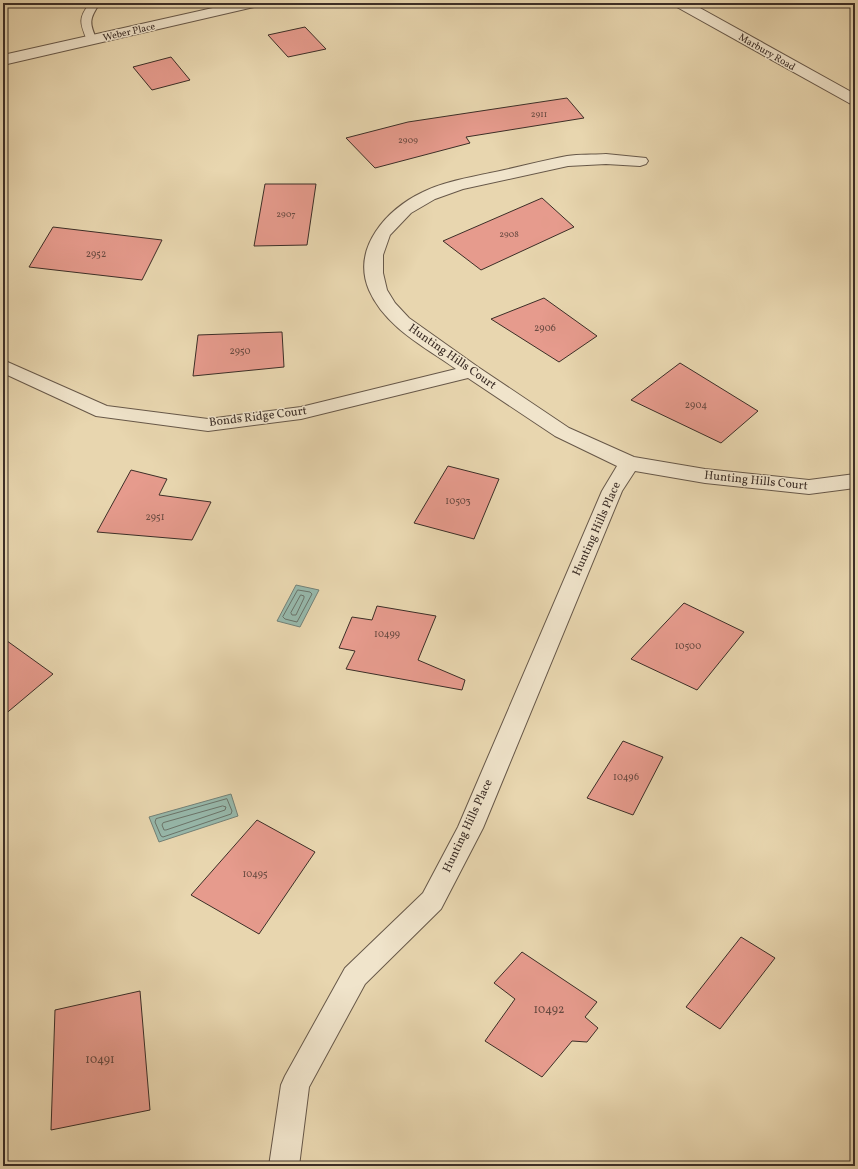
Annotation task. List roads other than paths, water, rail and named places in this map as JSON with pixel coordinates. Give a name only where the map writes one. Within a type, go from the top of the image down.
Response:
[{"type":"street","name":"Weber Place","points":[[3,60],[254,3]]},
{"type":"street","name":"Marbury Road","points":[[680,3],[855,100]]},
{"type":"street","name":"Hunting Hills Court","points":[[640,161],[606,159],[568,161],[459,185],[418,201],[405,209],[381,235],[374,255],[374,272],[378,290],[388,306],[402,322],[471,371],[562,432],[629,463],[705,476],[809,487],[855,481]]},
{"type":"street","name":"Bonds Ridge Court","points":[[3,366],[103,412],[208,425],[301,413],[471,371]]},
{"type":"street","name":"Hunting Hills Place","points":[[284,1166],[295,1085],[355,976],[432,901],[470,828],[612,491],[629,463]]},
{"type":"lane","points":[[92,40],[84,23],[86,14],[95,3]]},
{"type":"water","points":[[296,585],[319,590],[300,627],[277,621]]},
{"type":"water","points":[[231,794],[238,816],[159,842],[149,817]]}]
